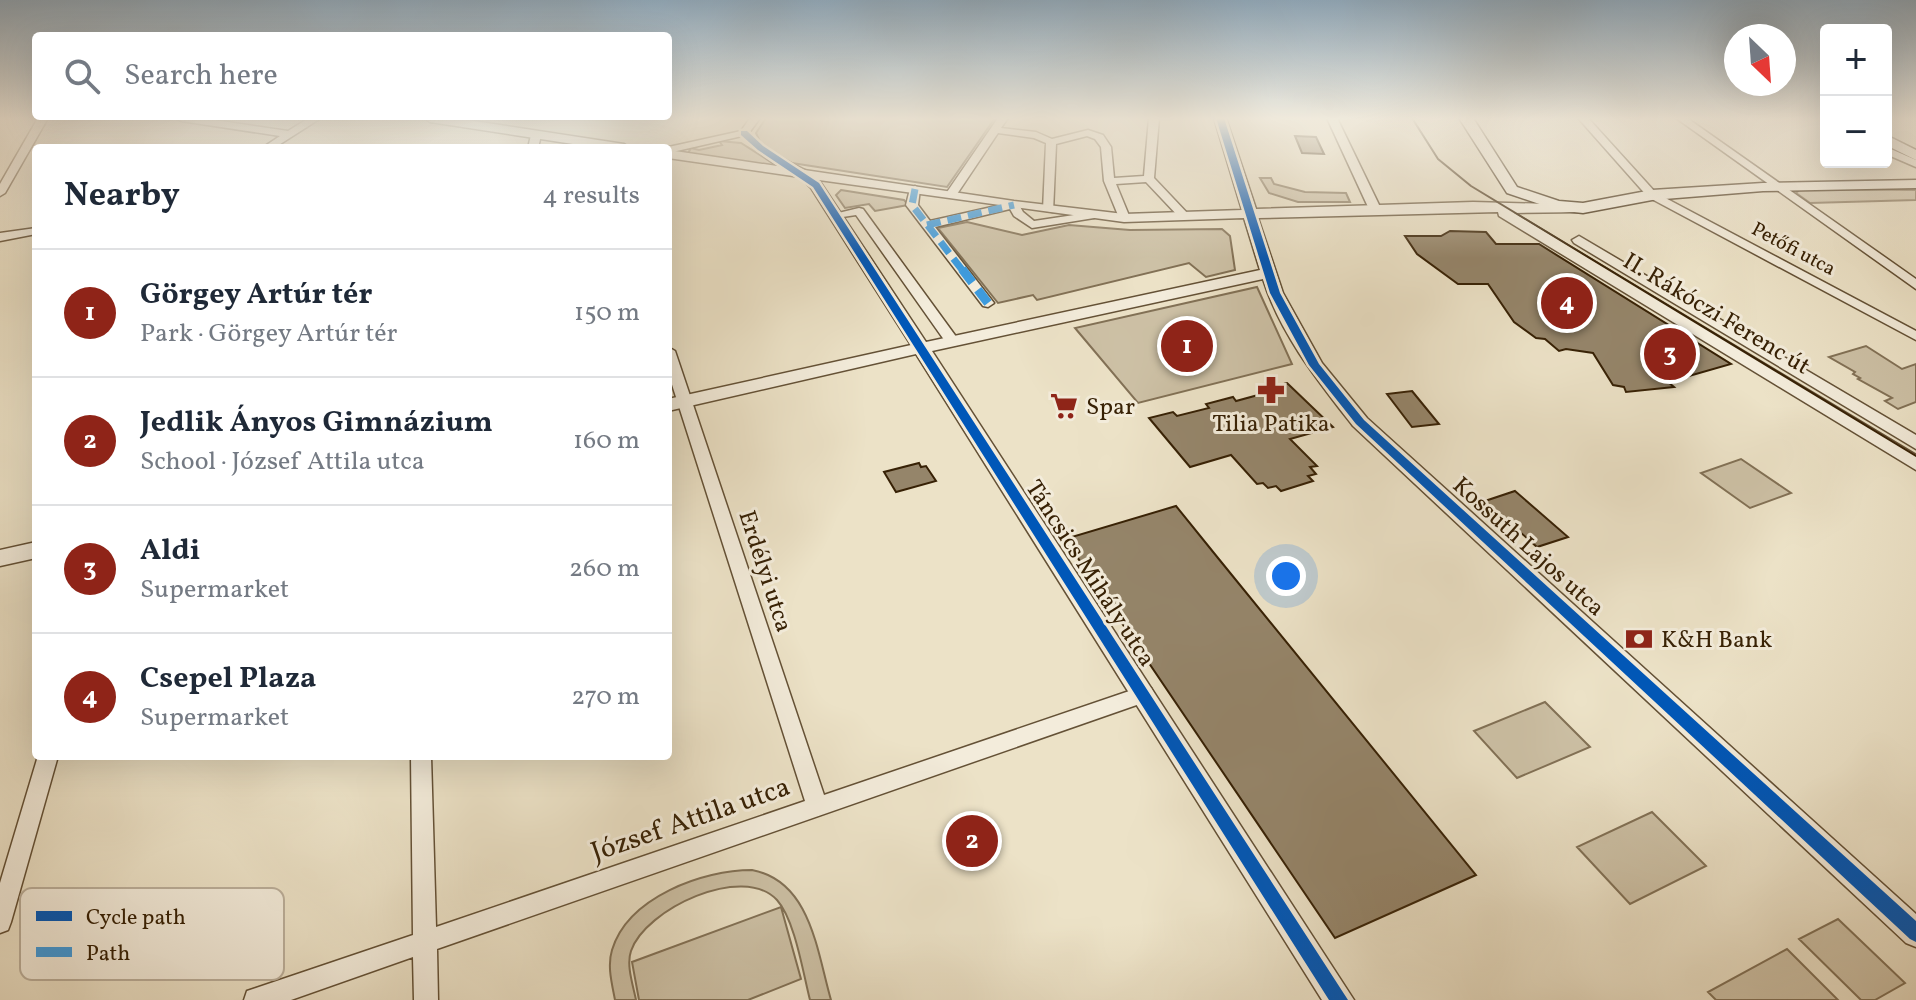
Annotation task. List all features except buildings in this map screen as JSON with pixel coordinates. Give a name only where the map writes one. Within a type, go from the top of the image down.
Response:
[{"type":"main road","name":"II. Rákóczi Ferenc út","points":[[1496,165],[1512,190]]},
{"type":"main road","points":[[1512,190],[1557,205],[1583,208],[1652,195],[1780,187],[1916,184]]},
{"type":"street","points":[[0,193],[16,165]]},
{"type":"street","points":[[762,165],[1014,205],[1124,218],[1473,206],[1503,200],[1512,190]]},
{"type":"street","points":[[786,165],[803,173]]},
{"type":"street","points":[[951,195],[972,165]]},
{"type":"street","points":[[1049,210],[1050,165]]},
{"type":"street","points":[[1108,165],[1109,181],[1124,218]]},
{"type":"street","points":[[1150,165],[1149,179],[1184,216]]},
{"type":"street","name":"Kossuth Lajos utca","points":[[1233,165],[1249,202],[1275,293],[1300,343],[1337,397],[1360,422],[1916,933]]},
{"type":"street","points":[[1354,165],[1375,209]]},
{"type":"street","points":[[1625,165],[1652,195]]},
{"type":"street","name":"Petőfi utca","points":[[1748,165],[1916,285]]},
{"type":"street","name":"Táncsics Mihály utca","points":[[803,173],[836,215],[1339,1000]]},
{"type":"street","points":[[1109,181],[1149,179]]},
{"type":"street","points":[[826,200],[828,190],[834,185],[863,181]]},
{"type":"street","points":[[915,189],[912,205],[988,303]]},
{"type":"street","name":"II. Rákóczi Ferenc út","points":[[1512,190],[1524,213],[1916,464]]},
{"type":"street","name":"Petőfi utca","points":[[1652,195],[1916,336]]},
{"type":"street","points":[[927,225],[1014,205]]},
{"type":"street","points":[[1014,205],[1025,221],[1032,225],[1094,215]]},
{"type":"street","points":[[1473,206],[1524,213],[1583,208]]},
{"type":"street","points":[[836,215],[859,211],[952,341]]},
{"type":"street","points":[[1561,229],[1554,217],[1562,211]]},
{"type":"street","name":"II. Rákóczi Ferenc út","points":[[1524,213],[1561,229],[1916,443]]},
{"type":"street","points":[[0,237],[32,232]]},
{"type":"street","points":[[677,403],[1269,273]]},
{"type":"street","name":"Erdélyi utca","points":[[672,374],[677,403],[817,807]]},
{"type":"street","points":[[0,558],[32,551]]},
{"type":"street","name":"József Attila utca","points":[[256,1000],[1144,694]]},
{"type":"street","points":[[0,922],[47,760]]},
{"type":"street","points":[[421,760],[426,1000]]},
{"type":"shaded area","points":[[803,165],[963,165],[947,187]]},
{"type":"shaded area","points":[[1260,178],[1271,178],[1274,184],[1305,192],[1346,193],[1350,202],[1298,202],[1269,193]]},
{"type":"shaded area","points":[[1800,189],[1916,190],[1916,200],[1810,203],[1796,193]]},
{"type":"shaded area","points":[[841,190],[904,200],[908,205],[875,211],[869,204],[845,208],[836,195]]},
{"type":"shaded area","points":[[967,222],[1022,235],[1069,225],[1130,230],[1222,229],[1230,236],[1235,270],[1206,277],[1189,263],[1037,300],[1033,295],[998,303],[938,228]]},
{"type":"shaded area","points":[[1257,287],[1292,364],[1138,403],[1075,328]]},
{"type":"shaded area","points":[[1866,346],[1902,369],[1916,364],[1916,402],[1898,409],[1885,401],[1892,398],[1858,379],[1853,374],[1855,372],[1829,357]]},
{"type":"shaded area","points":[[1741,459],[1791,493],[1750,508],[1701,473]]},
{"type":"shaded area","points":[[1545,702],[1590,747],[1517,778],[1474,731]]},
{"type":"shaded area","points":[[1652,812],[1706,866],[1630,904],[1577,847]]},
{"type":"shaded area","points":[[752,870],[772,877],[787,888],[799,903],[815,941],[831,1000],[810,1000],[794,933],[777,900],[762,890],[742,886],[696,896],[655,920],[640,935],[631,951],[630,975],[636,1000],[615,1000],[610,975],[612,950],[621,931],[634,915],[650,901],[690,881]]},
{"type":"shaded area","points":[[781,907],[801,979],[748,1000],[639,1000],[632,962]]},
{"type":"shaded area","points":[[1838,919],[1905,983],[1875,1000],[1861,1000],[1799,939]]},
{"type":"shaded area","points":[[1787,949],[1838,1000],[1716,1000],[1708,992]]},
{"type":"tram line","points":[[1445,165],[1471,186],[1916,456]]},
{"type":"marked path","points":[[915,189],[912,205],[988,303]]},
{"type":"marked path","points":[[927,225],[1014,205]]},
{"type":"cycle path","points":[[788,165],[816,185],[1339,1000]]},
{"type":"cycle path","points":[[1235,165],[1275,293],[1314,365],[1360,422],[1916,933]]},
{"type":"place","name":"Csepel Plaza","points":[[1567,303]]},
{"type":"place","name":"Görgey Artúr tér","points":[[1187,346]]},
{"type":"place","name":"Aldi","points":[[1670,354]]},
{"type":"place","name":"Tilia Patika","points":[[1271,390]]},
{"type":"place","name":"Spar","points":[[1064,406]]},
{"type":"place","name":"K&H Bank","points":[[1639,639]]},
{"type":"place","name":"Jedlik Ányos Gimnázium","points":[[972,841]]}]
